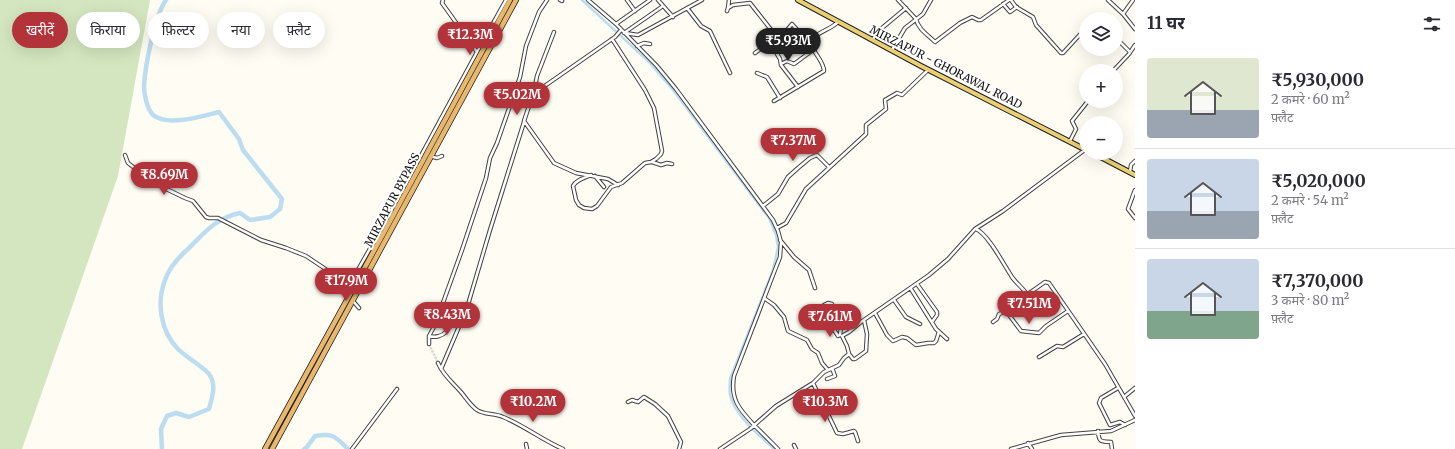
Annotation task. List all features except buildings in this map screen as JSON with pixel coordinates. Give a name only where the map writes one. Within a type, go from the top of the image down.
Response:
[{"type":"highway","name":"MIRZAPUR BYPASS","points":[[272,449],[353,300],[510,0]]},
{"type":"highway","name":"MIRZAPUR BYPASS","points":[[265,449],[516,0]]},
{"type":"main road","name":"MIRZAPUR - GHORAWAL ROAD","points":[[798,0],[929,70],[1079,146]]},
{"type":"main road","points":[[1107,160],[1135,175]]},
{"type":"street","points":[[443,0],[442,3],[477,52]]},
{"type":"street","points":[[345,287],[348,286],[355,275],[506,0]]},
{"type":"street","points":[[429,344],[430,336],[462,250],[486,178],[489,163],[520,77],[526,46],[539,12],[547,0]]},
{"type":"street","points":[[588,0],[616,24],[620,31],[638,35],[702,0]]},
{"type":"street","points":[[627,0],[635,11]]},
{"type":"street","points":[[616,24],[650,0]]},
{"type":"street","points":[[658,0],[673,17]]},
{"type":"street","points":[[727,11],[728,0]]},
{"type":"street","points":[[898,0],[916,19],[917,23],[924,32],[935,42],[965,20],[972,17],[981,20],[1010,0],[1017,7],[1033,17],[1036,25],[1062,54],[1079,36]]},
{"type":"street","points":[[902,4],[906,0]]},
{"type":"street","points":[[892,50],[905,28],[923,14],[931,0]]},
{"type":"street","points":[[1108,0],[1121,12]]},
{"type":"street","points":[[1133,0],[1123,14],[1134,27]]},
{"type":"street","points":[[728,8],[733,5],[750,3],[781,41],[792,24],[810,41],[824,71],[774,101]]},
{"type":"street","points":[[1003,4],[1010,12],[1017,7]]},
{"type":"street","points":[[625,33],[663,6]]},
{"type":"street","points":[[688,8],[701,26],[710,31],[730,72]]},
{"type":"street","points":[[872,40],[882,28],[906,8]]},
{"type":"street","points":[[810,41],[814,37],[832,28],[838,22]]},
{"type":"street","points":[[534,93],[612,39],[620,31]]},
{"type":"street","points":[[441,369],[467,308],[526,114],[534,93],[537,76],[554,32]]},
{"type":"street","points":[[625,33],[657,66],[676,89],[763,206],[777,228],[780,240],[780,258],[733,381],[734,396],[739,408],[752,427],[778,449]]},
{"type":"street","points":[[755,53],[777,37]]},
{"type":"street","points":[[593,176],[580,180],[573,186],[577,203],[584,208],[595,208],[610,189],[624,182],[645,163],[651,162],[658,157],[662,151],[655,111],[645,90],[612,39]]},
{"type":"street","points":[[770,42],[780,59],[781,64],[798,87]]},
{"type":"street","points":[[637,46],[644,43],[650,44]]},
{"type":"street","points":[[1123,45],[1130,52]]},
{"type":"street","points":[[1119,64],[1135,45]]},
{"type":"street","points":[[781,64],[787,61],[794,64],[813,50]]},
{"type":"street","points":[[777,228],[786,223],[804,192],[866,134],[866,125],[886,109],[885,100],[897,93],[902,95],[929,70]]},
{"type":"street","points":[[757,73],[767,78],[780,98]]},
{"type":"street","points":[[1070,141],[1076,129],[1072,121],[1082,108]]},
{"type":"street","points":[[524,122],[554,163],[576,172],[608,178],[618,185]]},
{"type":"street","points":[[829,322],[838,336],[849,332],[864,320],[911,289],[948,259],[975,229],[1003,211],[1079,154]]},
{"type":"street","points":[[125,155],[128,163],[157,185],[185,198],[193,200],[208,218],[220,219],[261,240],[286,248],[314,261],[330,272],[345,287],[359,308]]},
{"type":"street","points":[[763,206],[778,194],[788,177],[810,158],[817,155],[830,167]]},
{"type":"street","points":[[428,156],[437,158],[442,156]]},
{"type":"street","points":[[1130,172],[1131,166],[1135,161]]},
{"type":"street","points":[[651,162],[661,165],[667,163],[672,164]]},
{"type":"street","points":[[593,176],[604,187]]},
{"type":"street","points":[[1135,190],[1128,209],[1135,218]]},
{"type":"street","points":[[975,229],[982,233],[1012,277],[1028,294]]},
{"type":"street","points":[[780,240],[794,257],[809,270],[815,288]]},
{"type":"street","points":[[993,322],[997,319],[999,314],[1047,282],[1105,364],[1135,416]]},
{"type":"street","points":[[917,284],[937,312],[937,315],[932,322]]},
{"type":"street","points":[[911,289],[939,332],[947,339]]},
{"type":"street","points":[[764,298],[774,305],[784,317],[788,331],[806,340],[812,349],[819,355],[822,363],[828,370]]},
{"type":"street","points":[[894,300],[904,315],[920,324]]},
{"type":"street","points":[[824,305],[828,303],[832,304],[842,327],[841,335],[847,346],[849,354],[853,359],[866,351],[867,334],[864,320]]},
{"type":"street","points":[[1007,310],[1006,313],[1021,331],[1037,334],[1068,311]]},
{"type":"street","points":[[875,313],[887,335],[893,341],[902,337],[907,338],[916,345],[934,343],[939,332]]},
{"type":"street","points":[[430,336],[433,337],[443,335],[446,332]]},
{"type":"street","points":[[1039,357],[1057,346],[1063,347],[1084,334]]},
{"type":"street","points":[[720,449],[752,427],[776,406],[813,383],[822,373],[839,365],[849,354]]},
{"type":"street","points":[[438,363],[441,369],[475,409],[481,412],[497,414],[527,428],[553,445],[563,449]]},
{"type":"street","points":[[827,379],[835,376],[832,368]]},
{"type":"street","points":[[813,383],[837,433],[842,435],[854,431],[856,432],[858,441]]},
{"type":"street","points":[[1118,388],[1101,398],[1099,401],[1110,425],[1120,422],[1125,425]]},
{"type":"street","points":[[1124,397],[1135,388]]},
{"type":"street","points":[[352,449],[397,389]]},
{"type":"street","points":[[628,402],[632,400],[638,402],[644,397],[666,414],[681,442],[679,449]]},
{"type":"street","points":[[1011,449],[1061,435],[1111,431],[1135,420]]},
{"type":"street","points":[[1098,431],[1102,442],[1111,442],[1112,449]]},
{"type":"street","points":[[1028,443],[1032,449]]},
{"type":"street","points":[[526,444],[527,449]]},
{"type":"street","points":[[794,445],[796,449]]},
{"type":"green space","points":[[0,0],[150,0],[118,176],[22,449],[0,449]]},
{"type":"waterway","points":[[162,449],[161,429],[167,416],[176,413],[189,417],[209,409],[213,387],[213,382],[209,374],[178,349],[172,342],[164,326],[161,298],[162,289],[167,276],[181,256],[211,226],[224,218],[240,213],[250,220],[270,217],[280,209],[282,199],[243,150],[239,139],[219,112],[185,120],[167,120],[159,118],[151,112],[144,86],[148,54],[154,29],[166,0]]},
{"type":"waterway","points":[[582,0],[649,62],[673,90],[769,218],[776,235],[778,247],[773,270],[730,379],[730,395],[742,418],[774,449]]},
{"type":"waterway","points":[[304,449],[315,436],[326,435],[337,438],[348,449]]},
{"type":"tunnel","points":[[429,344],[438,363]]}]
